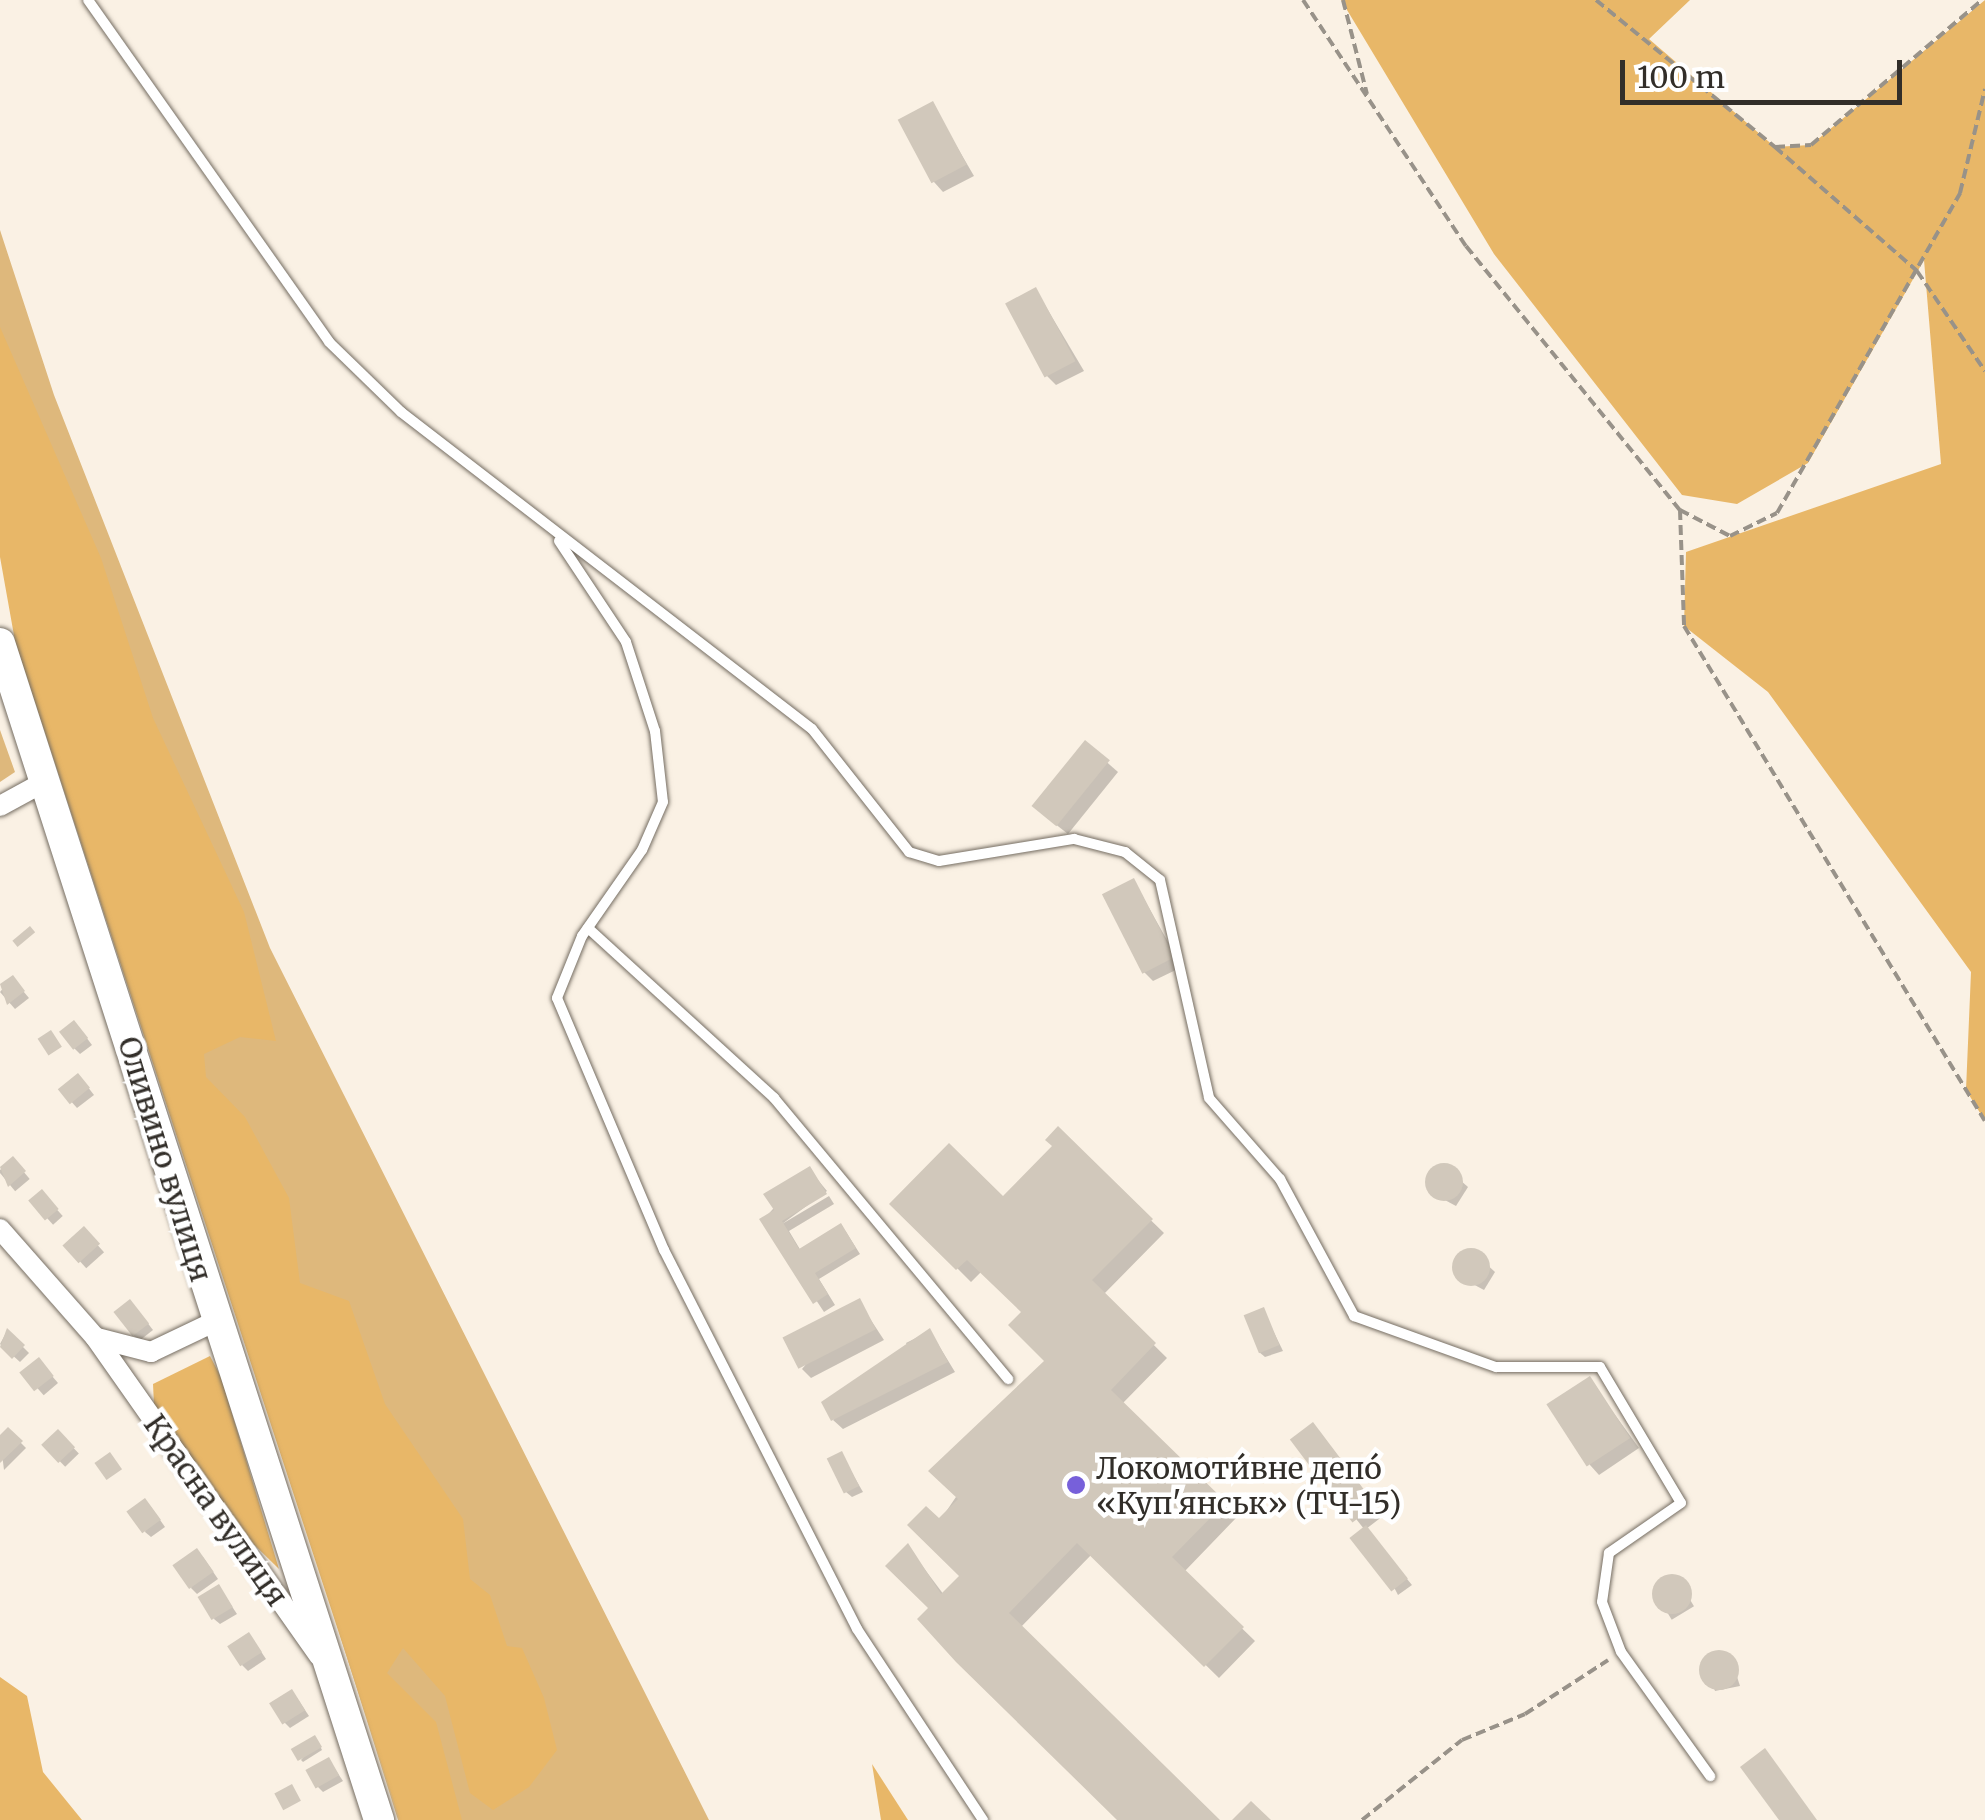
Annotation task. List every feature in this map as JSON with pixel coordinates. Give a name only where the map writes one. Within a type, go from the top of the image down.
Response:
[{"type":"street","name":"Оливино вулиця","points":[[0,643],[332,1674]]},
{"type":"street","points":[[0,806],[44,782]]},
{"type":"street","name":"Красна вулиця","points":[[0,1230],[95,1337],[332,1674],[379,1820]]},
{"type":"street","points":[[95,1337],[151,1352],[216,1321]]},
{"type":"lane","points":[[88,0],[329,342],[552,531],[812,729],[909,852],[938,860],[1074,839],[1125,852],[1160,880],[1208,1098],[1280,1179],[1354,1316],[1496,1368],[1600,1367],[1681,1503],[1609,1553],[1600,1581],[1621,1652],[1710,1776]]},
{"type":"lane","points":[[552,531],[626,642],[654,731],[663,802],[588,928],[557,998],[664,1250],[857,1628],[983,1820]]},
{"type":"lane","points":[[588,928],[774,1098],[1008,1379]]},
{"type":"path","points":[[1303,0],[1466,246],[1680,510],[1730,536],[1778,513],[1917,271],[1960,194],[1985,89]]},
{"type":"path","points":[[1343,0],[1368,99]]},
{"type":"path","points":[[1596,0],[1775,147],[1917,271],[1985,371]]},
{"type":"path","points":[[1775,147],[1811,145],[1982,0]]},
{"type":"path","points":[[1680,510],[1684,626],[1985,1121]]},
{"type":"path","points":[[1362,1820],[1460,1742],[1526,1714],[1621,1652]]},
{"type":"shaded area","points":[[1341,0],[1690,0],[1649,39],[1775,147],[1811,145],[1985,0],[1985,1121],[1966,1090],[1971,972],[1768,692],[1684,626],[1686,552],[1941,464],[1924,260],[1808,463],[1737,504],[1682,495],[1494,254]]},
{"type":"shaded area","points":[[0,230],[54,395],[270,948],[709,1820],[398,1820],[0,550]]},
{"type":"shaded area","points":[[0,327],[101,558],[153,718],[244,912],[276,1041],[240,1037],[204,1054],[206,1077],[245,1117],[289,1198],[300,1283],[349,1301],[385,1404],[463,1519],[470,1579],[490,1595],[507,1646],[522,1648],[544,1698],[557,1750],[529,1787],[493,1810],[470,1793],[445,1696],[403,1648],[387,1673],[436,1722],[462,1820],[400,1820],[15,641],[0,557]]},
{"type":"shaded area","points":[[0,730],[15,772],[0,782]]},
{"type":"shaded area","points":[[210,1356],[221,1377],[279,1569],[229,1520],[154,1405],[153,1384]]},
{"type":"shaded area","points":[[0,1677],[27,1696],[43,1772],[82,1820],[0,1820]]},
{"type":"shaded area","points":[[872,1764],[908,1820],[881,1820]]},
{"type":"building","points":[[933,101],[967,165],[931,183],[898,120]]},
{"type":"building","points":[[1036,287],[1075,361],[1045,378],[1005,303]]},
{"type":"building","points":[[1085,740],[1110,760],[1056,826],[1032,806]]},
{"type":"building","points":[[1134,878],[1174,957],[1142,974],[1102,894]]},
{"type":"building","points":[[30,926],[35,932],[18,947],[12,941]]},
{"type":"building","points":[[13,975],[25,991],[7,1005],[0,984]]},
{"type":"building","points":[[74,1020],[88,1038],[73,1050],[59,1032]]},
{"type":"building","points":[[51,1030],[62,1047],[48,1055],[38,1039]]},
{"type":"building","points":[[78,1073],[90,1088],[70,1104],[58,1089]]},
{"type":"building","name":"Локомоти́вне депо́ «Куп'янськ» (ТЧ-15)","points":[[1058,1126],[1153,1219],[1092,1280],[1156,1343],[1111,1390],[1226,1502],[1172,1557],[1244,1627],[1204,1667],[1077,1543],[1009,1613],[1220,1820],[1117,1820],[956,1662],[917,1619],[928,1608],[885,1566],[908,1543],[941,1594],[959,1576],[907,1525],[926,1506],[939,1518],[958,1499],[928,1471],[1044,1361],[1008,1325],[1021,1312],[967,1260],[956,1270],[889,1204],[949,1143],[1003,1196],[1052,1146],[1045,1140]]},
{"type":"building","points":[[13,1156],[26,1171],[8,1187],[0,1167]]},
{"type":"building","points":[[1444,1163],[1458,1168],[1463,1182],[1458,1196],[1444,1201],[1430,1196],[1425,1182],[1430,1168]]},
{"type":"building","points":[[810,1166],[827,1194],[782,1221],[799,1249],[841,1223],[856,1248],[815,1273],[828,1294],[813,1304],[759,1219],[774,1210],[763,1194]]},
{"type":"building","points":[[42,1189],[59,1209],[45,1220],[28,1201]]},
{"type":"building","points":[[84,1226],[100,1244],[79,1263],[62,1245]]},
{"type":"building","points":[[1471,1248],[1485,1253],[1490,1267],[1485,1281],[1471,1286],[1457,1281],[1452,1267],[1457,1253]]},
{"type":"building","points":[[860,1298],[876,1329],[798,1369],[782,1337]]},
{"type":"building","points":[[130,1299],[149,1323],[133,1336],[113,1312]]},
{"type":"building","points":[[1264,1307],[1279,1345],[1259,1353],[1244,1315]]},
{"type":"building","points":[[7,1328],[25,1345],[12,1359],[0,1347]]},
{"type":"building","points":[[930,1328],[948,1362],[831,1421],[821,1402]]},
{"type":"building","points":[[39,1357],[54,1376],[34,1391],[19,1372]]},
{"type":"building","points":[[1590,1376],[1630,1438],[1587,1466],[1546,1404]]},
{"type":"building","points":[[1313,1422],[1376,1505],[1352,1523],[1290,1439]]},
{"type":"building","points":[[8,1427],[23,1441],[0,1463],[0,1435]]},
{"type":"building","points":[[58,1429],[75,1447],[58,1463],[41,1445]]},
{"type":"building","points":[[842,1451],[859,1486],[844,1494],[827,1458]]},
{"type":"building","points":[[110,1452],[122,1469],[106,1480],[94,1463]]},
{"type":"building","points":[[145,1498],[161,1520],[142,1533],[126,1512]]},
{"type":"building","points":[[1366,1525],[1408,1579],[1391,1592],[1349,1538]]},
{"type":"building","points":[[197,1548],[214,1572],[189,1589],[172,1565]]},
{"type":"building","points":[[1672,1574],[1686,1580],[1692,1594],[1686,1608],[1672,1614],[1658,1608],[1652,1594],[1658,1580]]},
{"type":"building","points":[[219,1584],[233,1607],[211,1620],[198,1597]]},
{"type":"building","points":[[249,1632],[262,1652],[240,1666],[227,1646]]},
{"type":"building","points":[[1719,1650],[1733,1656],[1739,1670],[1733,1684],[1719,1690],[1705,1684],[1699,1670],[1705,1656]]},
{"type":"building","points":[[292,1689],[305,1710],[282,1725],[269,1703]]},
{"type":"building","points":[[315,1735],[322,1747],[298,1761],[291,1749]]},
{"type":"building","points":[[1765,1748],[1817,1820],[1779,1820],[1740,1767]]},
{"type":"building","points":[[329,1757],[339,1775],[316,1788],[305,1770]]},
{"type":"building","points":[[292,1784],[301,1801],[283,1810],[274,1793]]},
{"type":"building","points":[[1251,1801],[1271,1820],[1232,1820]]},
{"type":"place","name":"Локомоти́вне депо́ «Куп'янськ» (ТЧ-15)","points":[[1076,1485]]}]
